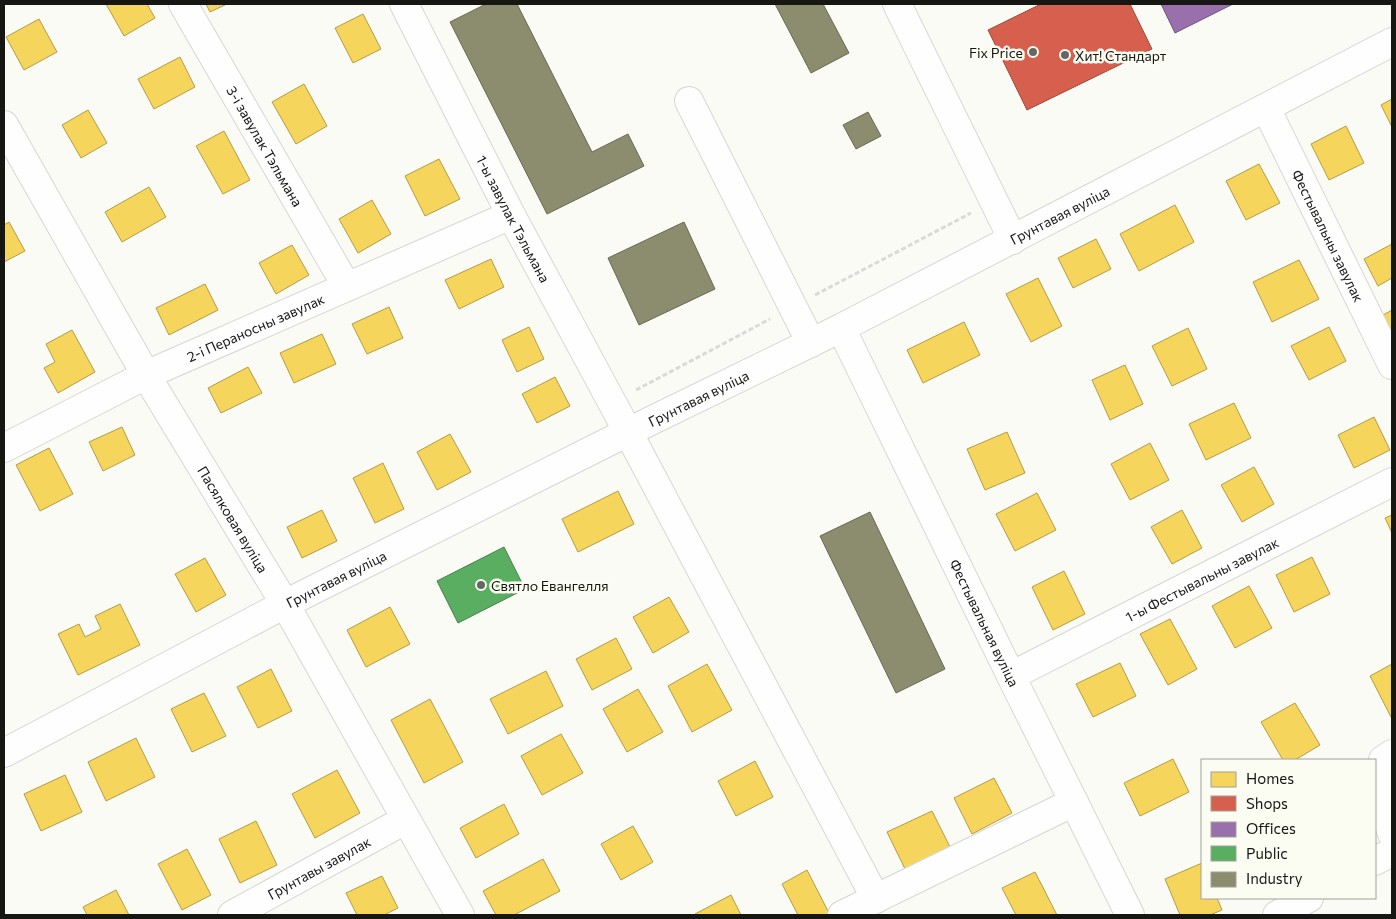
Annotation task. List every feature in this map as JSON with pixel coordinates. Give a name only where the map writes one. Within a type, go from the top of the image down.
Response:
[{"type":"street","name":"3-і завулак Тэльмана","points":[[183,4],[347,287]]},
{"type":"street","name":"1-ы завулак Тэльмана","points":[[404,4],[511,215],[876,899]]},
{"type":"street","points":[[897,4],[1013,240]]},
{"type":"street","name":"Грунтавая вуліца","points":[[4,752],[284,604],[841,328],[1392,42]]},
{"type":"street","points":[[689,101],[811,343]]},
{"type":"street","name":"Фестывальны завулак","points":[[1266,108],[1392,365]]},
{"type":"street","name":"Пасялковая вуліца","points":[[4,125],[146,375],[284,604],[460,915]]},
{"type":"street","name":"2-і Пераносны завулак","points":[[4,448],[146,375],[511,215]]},
{"type":"street","name":"Фестывальная вуліца","points":[[841,328],[1130,915]]},
{"type":"street","name":"1-ы Фестывальны завулак","points":[[1011,676],[1392,482]]},
{"type":"street","points":[[1392,754],[1384,760],[1378,790],[1392,834]]},
{"type":"street","points":[[842,915],[1074,802]]},
{"type":"street","name":"Грунтавы завулак","points":[[232,915],[405,820]]},
{"type":"street","points":[[1376,861],[1392,852]]},
{"type":"street","points":[[1277,915],[1307,899]]},
{"type":"building: Homes","points":[[106,4],[147,4],[155,18],[124,36]]},
{"type":"building: Homes","points":[[206,4],[227,4],[210,12]]},
{"type":"building: Homes","points":[[363,14],[381,49],[353,63],[335,28]]},
{"type":"building: Homes","points":[[39,19],[57,52],[24,70],[6,37]]},
{"type":"building: Homes","points":[[180,57],[195,87],[154,109],[138,79]]},
{"type":"building: Homes","points":[[304,84],[327,126],[296,144],[272,102]]},
{"type":"building: Homes","points":[[1392,99],[1392,127],[1381,105]]},
{"type":"building: Homes","points":[[88,110],[107,143],[81,158],[62,125]]},
{"type":"building: Homes","points":[[1346,126],[1364,163],[1329,180],[1311,144]]},
{"type":"building: Homes","points":[[224,131],[250,180],[223,194],[196,146]]},
{"type":"building: Homes","points":[[439,159],[460,199],[425,216],[405,176]]},
{"type":"building: Homes","points":[[1259,164],[1280,203],[1246,220],[1226,181]]},
{"type":"building: Homes","points":[[149,187],[166,217],[122,242],[105,212]]},
{"type":"building: Homes","points":[[372,200],[391,234],[358,253],[339,219]]},
{"type":"building: Homes","points":[[1175,205],[1194,242],[1139,271],[1120,234]]},
{"type":"building: Homes","points":[[9,222],[25,251],[4,262],[4,225]]},
{"type":"building: Homes","points":[[1096,239],[1111,269],[1073,288],[1058,258]]},
{"type":"building: Homes","points":[[1392,244],[1392,278],[1378,286],[1364,259]]},
{"type":"building: Homes","points":[[292,245],[309,275],[276,294],[259,263]]},
{"type":"building: Homes","points":[[491,259],[504,287],[459,309],[445,280]]},
{"type":"building: Homes","points":[[1299,260],[1319,299],[1272,322],[1253,282]]},
{"type":"building: Homes","points":[[1038,278],[1062,326],[1031,342],[1006,294]]},
{"type":"building: Homes","points":[[205,284],[218,310],[169,335],[156,308]]},
{"type":"building: Homes","points":[[389,307],[403,338],[367,354],[352,324]]},
{"type":"building: Homes","points":[[1392,310],[1392,348],[1376,319]]},
{"type":"building: Homes","points":[[964,322],[980,355],[923,383],[907,350]]},
{"type":"building: Homes","points":[[529,327],[544,359],[517,372],[502,340]]},
{"type":"building: Homes","points":[[1329,327],[1346,361],[1309,380],[1291,346]]},
{"type":"building: Homes","points":[[1188,328],[1207,369],[1172,386],[1152,346]]},
{"type":"building: Homes","points":[[72,330],[95,372],[58,393],[44,368],[55,362],[46,344]]},
{"type":"building: Homes","points":[[322,334],[336,364],[294,383],[280,353]]},
{"type":"building: Homes","points":[[1125,365],[1143,404],[1110,420],[1092,380]]},
{"type":"building: Homes","points":[[248,367],[262,393],[221,413],[208,388]]},
{"type":"building: Homes","points":[[555,377],[570,406],[537,423],[522,394]]},
{"type":"building: Homes","points":[[1234,403],[1251,438],[1206,460],[1189,424]]},
{"type":"building: Homes","points":[[1374,417],[1390,450],[1354,468],[1338,435]]},
{"type":"building: Homes","points":[[122,427],[135,455],[103,471],[89,442]]},
{"type":"building: Homes","points":[[1007,432],[1025,473],[985,490],[967,449]]},
{"type":"building: Homes","points":[[450,434],[471,472],[437,490],[417,452]]},
{"type":"building: Homes","points":[[1150,443],[1169,480],[1130,500],[1111,464]]},
{"type":"building: Homes","points":[[49,448],[73,494],[40,511],[16,465]]},
{"type":"building: Homes","points":[[383,463],[404,509],[375,523],[353,478]]},
{"type":"building: Homes","points":[[1254,467],[1274,504],[1242,522],[1221,485]]},
{"type":"building: Homes","points":[[618,491],[634,524],[578,552],[562,519]]},
{"type":"building: Homes","points":[[1037,493],[1056,530],[1015,551],[996,514]]},
{"type":"building: Homes","points":[[322,510],[337,541],[302,558],[287,527]]},
{"type":"building: Homes","points":[[1182,510],[1202,548],[1172,564],[1151,527]]},
{"type":"building: Homes","points":[[1392,515],[1392,533],[1385,518]]},
{"type":"building: Homes","points":[[1312,557],[1330,594],[1294,612],[1276,575]]},
{"type":"building: Homes","points":[[205,558],[226,595],[196,612],[175,574]]},
{"type":"building: Homes","points":[[1064,571],[1085,614],[1053,630],[1032,587]]},
{"type":"building: Homes","points":[[1249,586],[1272,628],[1235,648],[1212,606]]},
{"type":"building: Homes","points":[[669,597],[689,632],[653,653],[633,617]]},
{"type":"building: Homes","points":[[120,604],[140,645],[78,675],[58,634],[79,624],[85,637],[101,629],[95,616]]},
{"type":"building: Homes","points":[[390,607],[410,644],[366,667],[347,630]]},
{"type":"building: Homes","points":[[1170,619],[1197,669],[1168,685],[1140,634]]},
{"type":"building: Homes","points":[[616,638],[632,669],[592,690],[576,659]]},
{"type":"building: Homes","points":[[1120,663],[1136,696],[1093,717],[1076,684]]},
{"type":"building: Homes","points":[[707,664],[732,710],[692,732],[668,686]]},
{"type":"building: Homes","points":[[1392,664],[1392,719],[1370,676]]},
{"type":"building: Homes","points":[[271,669],[292,711],[258,728],[237,687]]},
{"type":"building: Homes","points":[[546,671],[563,706],[508,734],[490,699]]},
{"type":"building: Homes","points":[[638,689],[663,732],[627,752],[603,709]]},
{"type":"building: Homes","points":[[204,693],[226,736],[192,752],[171,709]]},
{"type":"building: Homes","points":[[430,699],[463,762],[424,783],[391,720]]},
{"type":"building: Homes","points":[[1295,703],[1320,745],[1297,759],[1282,759],[1261,722]]},
{"type":"building: Homes","points":[[561,734],[583,773],[542,795],[521,756]]},
{"type":"building: Homes","points":[[136,738],[155,777],[106,801],[88,762]]},
{"type":"building: Homes","points":[[1173,759],[1189,792],[1140,816],[1124,783]]},
{"type":"building: Homes","points":[[755,761],[773,797],[736,816],[718,781]]},
{"type":"building: Homes","points":[[337,770],[360,813],[315,838],[292,794]]},
{"type":"building: Homes","points":[[65,775],[82,812],[41,831],[24,794]]},
{"type":"building: Homes","points":[[994,778],[1012,813],[972,834],[954,798]]},
{"type":"building: Homes","points":[[504,804],[519,834],[476,858],[460,828]]},
{"type":"building: Homes","points":[[932,811],[951,849],[906,871],[887,832]]},
{"type":"building: Homes","points":[[256,821],[277,865],[240,883],[219,839]]},
{"type":"building: Homes","points":[[633,826],[653,862],[621,880],[601,844]]},
{"type":"building: Homes","points":[[187,849],[211,895],[182,910],[158,864]]},
{"type":"building: Homes","points":[[543,859],[560,891],[514,915],[496,915],[483,891]]},
{"type":"building: Homes","points":[[1201,863],[1201,899],[1217,899],[1222,910],[1210,915],[1180,915],[1165,879]]},
{"type":"building: Homes","points":[[807,870],[830,915],[798,915],[782,884]]},
{"type":"building: Homes","points":[[1035,872],[1057,915],[1016,915],[1002,888]]},
{"type":"building: Homes","points":[[382,876],[398,908],[384,915],[357,915],[346,893]]},
{"type":"building: Homes","points":[[116,890],[129,915],[87,915],[83,907]]},
{"type":"building: Homes","points":[[731,895],[741,915],[695,914]]},
{"type":"building: Shops","points":[[1041,4],[1130,4],[1152,49],[1027,110],[988,30]]},
{"type":"building: Offices","points":[[1161,4],[1233,4],[1175,33]]},
{"type":"building: Public","name":"Святло Евангелля","points":[[504,547],[525,589],[458,623],[437,581]]},
{"type":"building: Industry","points":[[486,4],[517,4],[592,152],[628,134],[644,166],[547,214],[450,22]]},
{"type":"building: Industry","points":[[775,4],[823,4],[849,53],[811,73]]},
{"type":"building: Industry","points":[[868,112],[881,136],[856,149],[843,125]]},
{"type":"building: Industry","points":[[684,222],[715,289],[639,325],[608,258]]},
{"type":"building: Industry","points":[[870,512],[945,669],[896,693],[820,536]]},
{"type":"place","name":"Fix Price","points":[[1033,52]]},
{"type":"place","name":"Хит! Стандарт","points":[[1065,55]]},
{"type":"place","name":"Святло Евангелля","points":[[481,585]]}]
